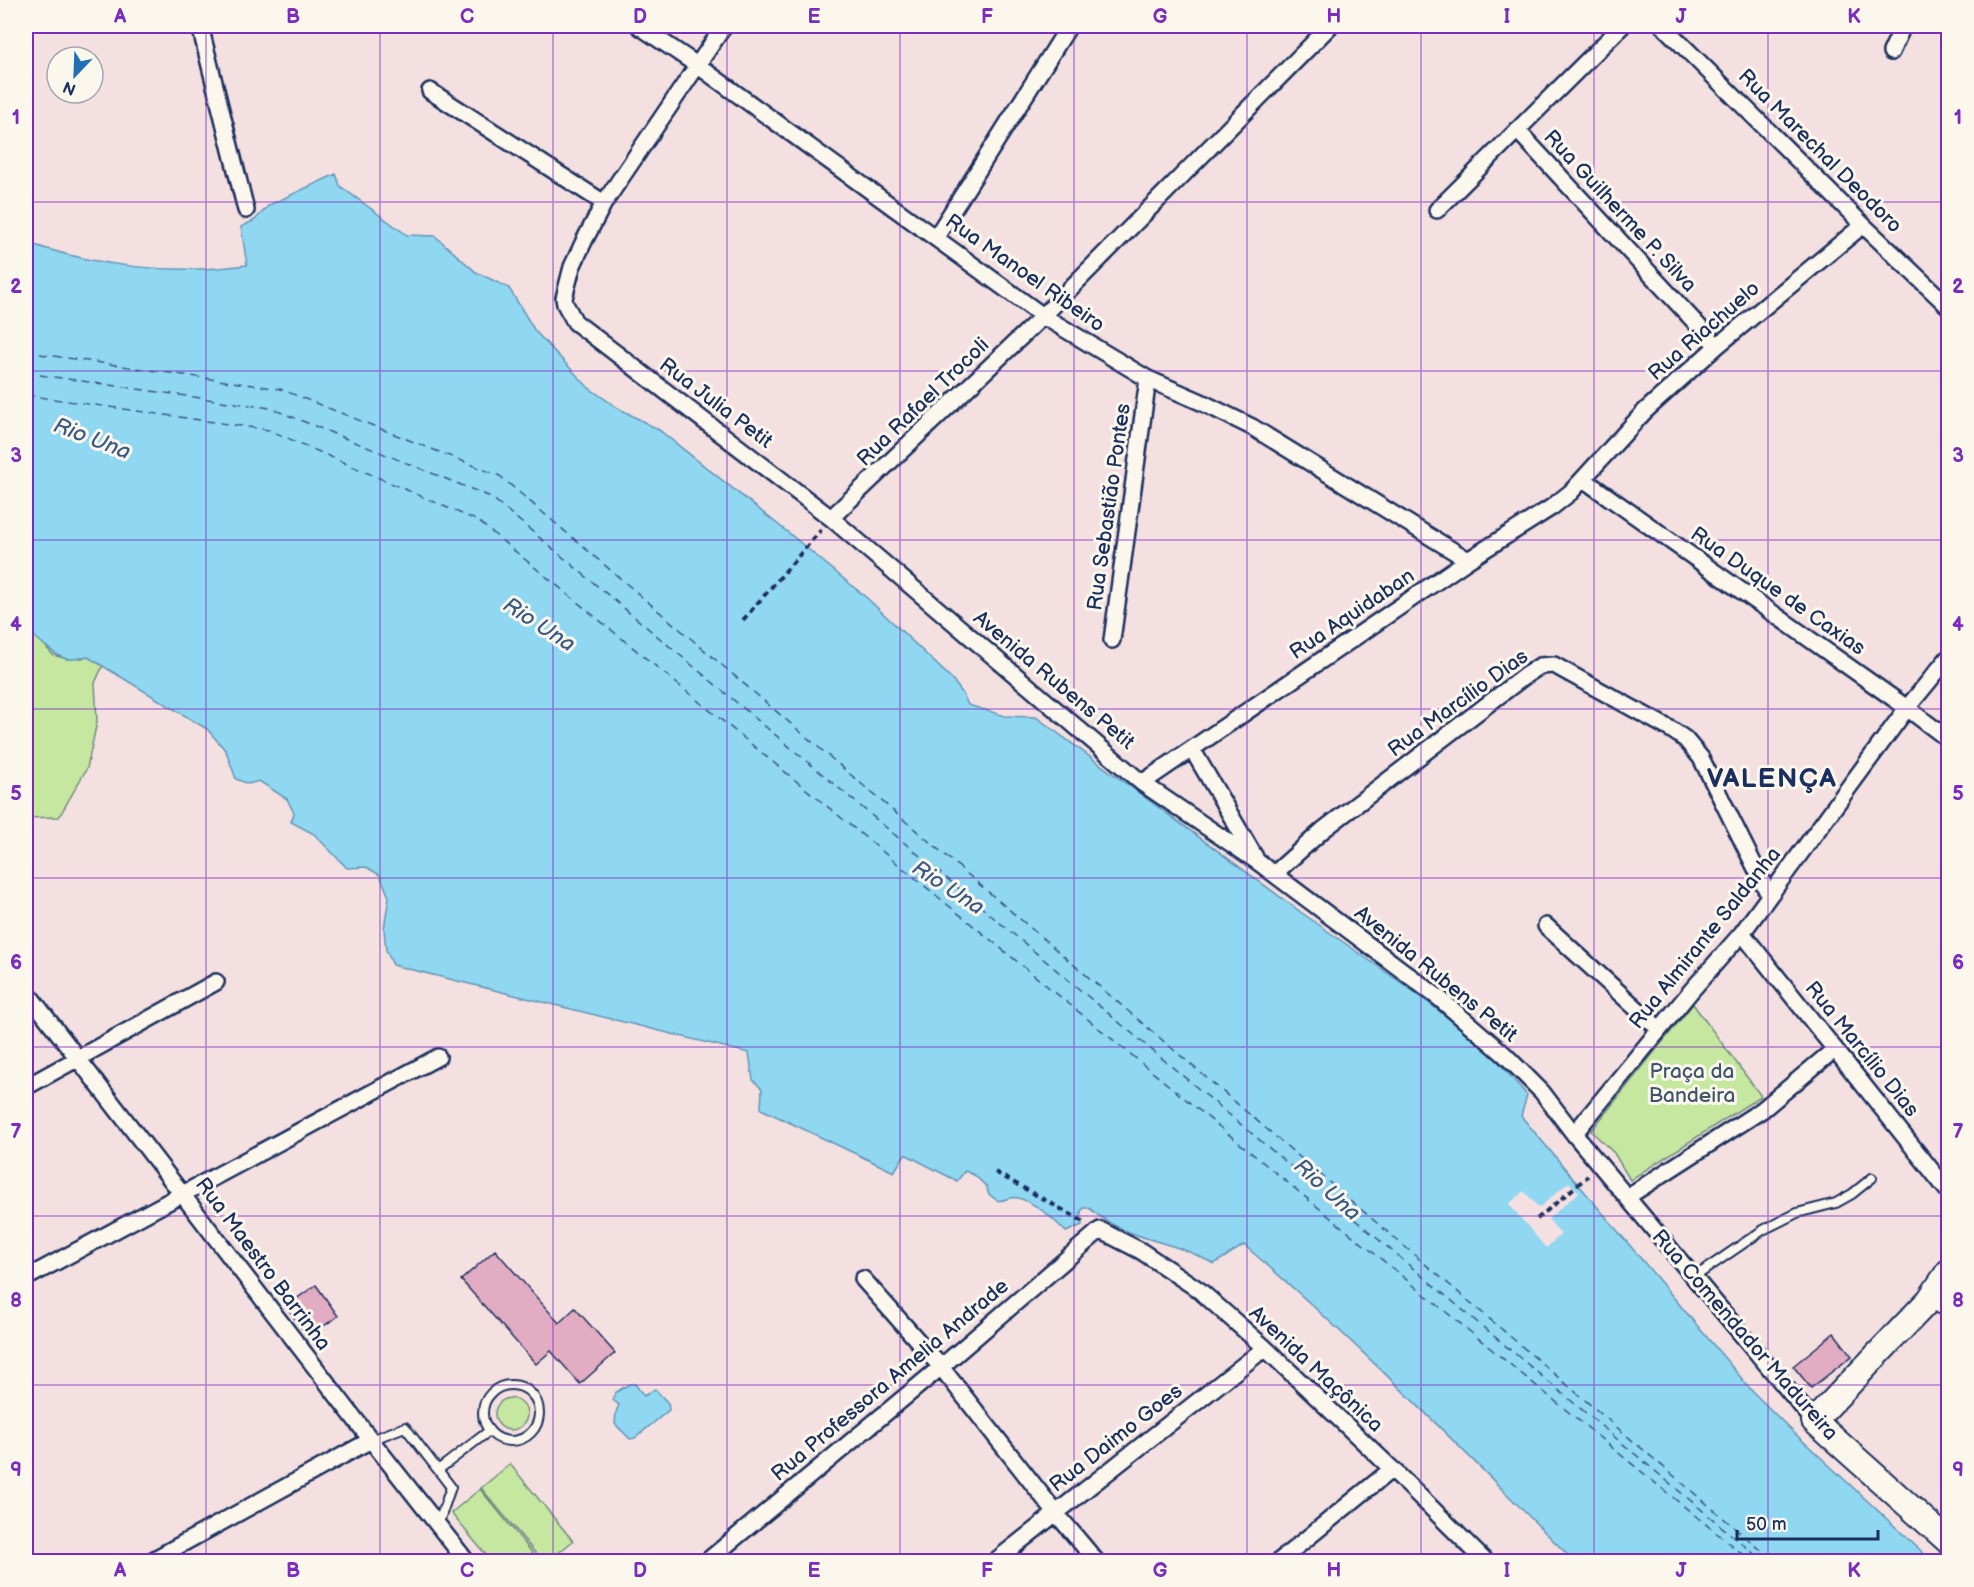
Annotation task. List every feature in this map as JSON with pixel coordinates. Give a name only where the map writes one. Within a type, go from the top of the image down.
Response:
[{"type":"main road","points":[[1814,1421],[1939,1304],[1948,1272]]},
{"type":"main road","name":"Rua Comendador Madureira","points":[[1814,1421],[1948,1541]]},
{"type":"street","points":[[200,26],[246,210]]},
{"type":"street","name":"Rua Manoel Ribeiro","points":[[639,26],[697,65],[1043,316],[1148,379],[1252,427],[1468,560]]},
{"type":"street","points":[[430,91],[604,203],[724,26]]},
{"type":"street","points":[[936,237],[1070,26]]},
{"type":"street","name":"Rua Rafael Trocoli","points":[[831,518],[1043,316],[1330,26]]},
{"type":"street","name":"Rua Guilherme P. Silva","points":[[1437,210],[1622,26]]},
{"type":"street","name":"Rua Marechal Deodoro","points":[[1663,26],[1948,306]]},
{"type":"street","points":[[1891,52],[1903,26]]},
{"type":"street","name":"Rua Guilherme P. Silva","points":[[1517,130],[1717,346]]},
{"type":"street","name":"Rua Julia Petit","points":[[604,203],[572,267],[566,286],[565,304],[575,322],[831,518]]},
{"type":"street","name":"Rua Riachuelo","points":[[1583,479],[1645,411],[1717,346],[1863,225]]},
{"type":"street","name":"Rua Sebastião Pontes","points":[[1112,640],[1148,379]]},
{"type":"street","name":"Rua Aquidaban","points":[[1142,783],[1468,560],[1552,507],[1583,479]]},
{"type":"street","name":"Rua Duque de Caxias","points":[[1583,479],[1948,739]]},
{"type":"street","name":"Avenida Rubens Petit","points":[[831,518],[1142,783],[1258,862],[1439,998],[1505,1055],[1542,1092],[1574,1134]]},
{"type":"street","name":"Rua Almirante Saldanha","points":[[1574,1134],[1659,1029],[1742,933],[1907,708],[1948,658]]},
{"type":"street","name":"Rua Marcílio Dias","points":[[1274,874],[1323,830],[1526,675],[1540,666],[1554,665],[1672,730],[1685,740],[1701,758],[1770,896]]},
{"type":"street","name":"Avenida Rubens Petit","points":[[1192,749],[1258,862]]},
{"type":"street","points":[[1546,926],[1659,1029]]},
{"type":"street","name":"Rua Marcílio Dias","points":[[1742,933],[1948,1191]]},
{"type":"street","points":[[26,1088],[216,982]]},
{"type":"street","name":"Rua Maestro Barrinha","points":[[26,991],[467,1562]]},
{"type":"street","points":[[1574,1134],[1627,1197],[1762,1110],[1834,1049]]},
{"type":"street","points":[[26,1278],[438,1057]]},
{"type":"street","name":"Rua Comendador Madureira","points":[[1627,1197],[1814,1421]]},
{"type":"street","name":"Avenida Maçônica","points":[[1100,1230],[1164,1264],[1199,1290],[1265,1348],[1486,1562]]},
{"type":"street","name":"Rua Professora Amelia Andrade","points":[[706,1562],[941,1367],[1100,1230]]},
{"type":"street","points":[[863,1280],[941,1367],[1097,1562]]},
{"type":"street","name":"Rua Daimo Goes","points":[[994,1562],[1265,1348]]},
{"type":"street","points":[[149,1562],[371,1440]]},
{"type":"street","points":[[1278,1562],[1392,1469]]},
{"type":"lane","points":[[1693,1278],[1763,1230],[1797,1213],[1836,1203],[1872,1178]]},
{"type":"lane","points":[[512,1385],[529,1391],[539,1407],[539,1417],[531,1433],[514,1442],[496,1438],[489,1431],[482,1414],[483,1405],[494,1390],[512,1385]]},
{"type":"lane","points":[[371,1440],[405,1426],[451,1487],[438,1525]]},
{"type":"lane","points":[[438,1470],[489,1431]]},
{"type":"lane","points":[[26,1546],[29,1559]]},
{"type":"path","points":[[743,620],[831,518]]},
{"type":"path","points":[[1537,1219],[1600,1165]]},
{"type":"path","points":[[995,1172],[1100,1230]]},
{"type":"green space","points":[[26,630],[41,641],[53,655],[68,659],[88,657],[103,665],[95,683],[97,722],[87,768],[59,817],[26,818]]},
{"type":"green space","name":"Praça da Bandeira","points":[[1693,1004],[1761,1096],[1630,1180],[1614,1153],[1591,1131]]},
{"type":"green space","points":[[511,1398],[522,1403],[527,1414],[522,1425],[511,1430],[500,1425],[495,1414],[500,1403]]},
{"type":"green space","points":[[510,1464],[573,1541],[548,1561],[542,1561],[481,1488]]},
{"type":"green space","points":[[480,1489],[539,1561],[491,1561],[451,1513]]},
{"type":"water","name":"Rio Una","points":[[336,174],[340,186],[407,235],[435,236],[476,272],[509,288],[535,331],[589,388],[618,408],[659,430],[868,599],[952,679],[968,705],[1005,716],[1036,717],[1482,1043],[1527,1095],[1521,1116],[1753,1392],[1932,1561],[1574,1561],[1371,1360],[1244,1245],[1214,1264],[1188,1251],[1123,1230],[1089,1208],[1081,1211],[1082,1225],[1066,1232],[1044,1212],[1025,1200],[1014,1197],[1001,1201],[993,1198],[988,1193],[987,1187],[974,1175],[965,1171],[957,1181],[905,1154],[894,1172],[761,1109],[762,1089],[753,1080],[749,1053],[393,965],[386,950],[384,929],[389,897],[380,875],[366,867],[347,868],[314,834],[291,822],[294,813],[287,799],[259,781],[248,784],[236,779],[226,751],[207,729],[88,657],[71,659],[58,655],[26,630],[26,242],[80,258],[135,267],[191,269],[247,265],[241,227],[255,220],[269,205]]},
{"type":"water","points":[[629,1384],[635,1384],[644,1396],[655,1389],[668,1403],[669,1410],[635,1438],[630,1439],[615,1424],[619,1405],[613,1400],[615,1393]]},
{"type":"pier","points":[[1569,1182],[1579,1192],[1548,1219],[1561,1234],[1546,1248],[1509,1204],[1524,1191],[1539,1208]]},
{"type":"building","points":[[495,1250],[559,1323],[575,1308],[615,1353],[580,1384],[551,1351],[536,1364],[461,1280]]},
{"type":"building","points":[[316,1285],[338,1316],[308,1337],[286,1306]]},
{"type":"building","points":[[1834,1333],[1852,1356],[1811,1388],[1793,1366]]},
{"type":"ferry route","points":[[26,352],[280,389],[500,476],[1775,1562]]},
{"type":"ferry route","points":[[26,373],[270,408],[491,497],[1764,1562]]},
{"type":"ferry route","points":[[26,395],[269,430],[478,521],[1752,1562]]},
{"type":"district","name":"VALENÇA","points":[[1772,779]]}]
